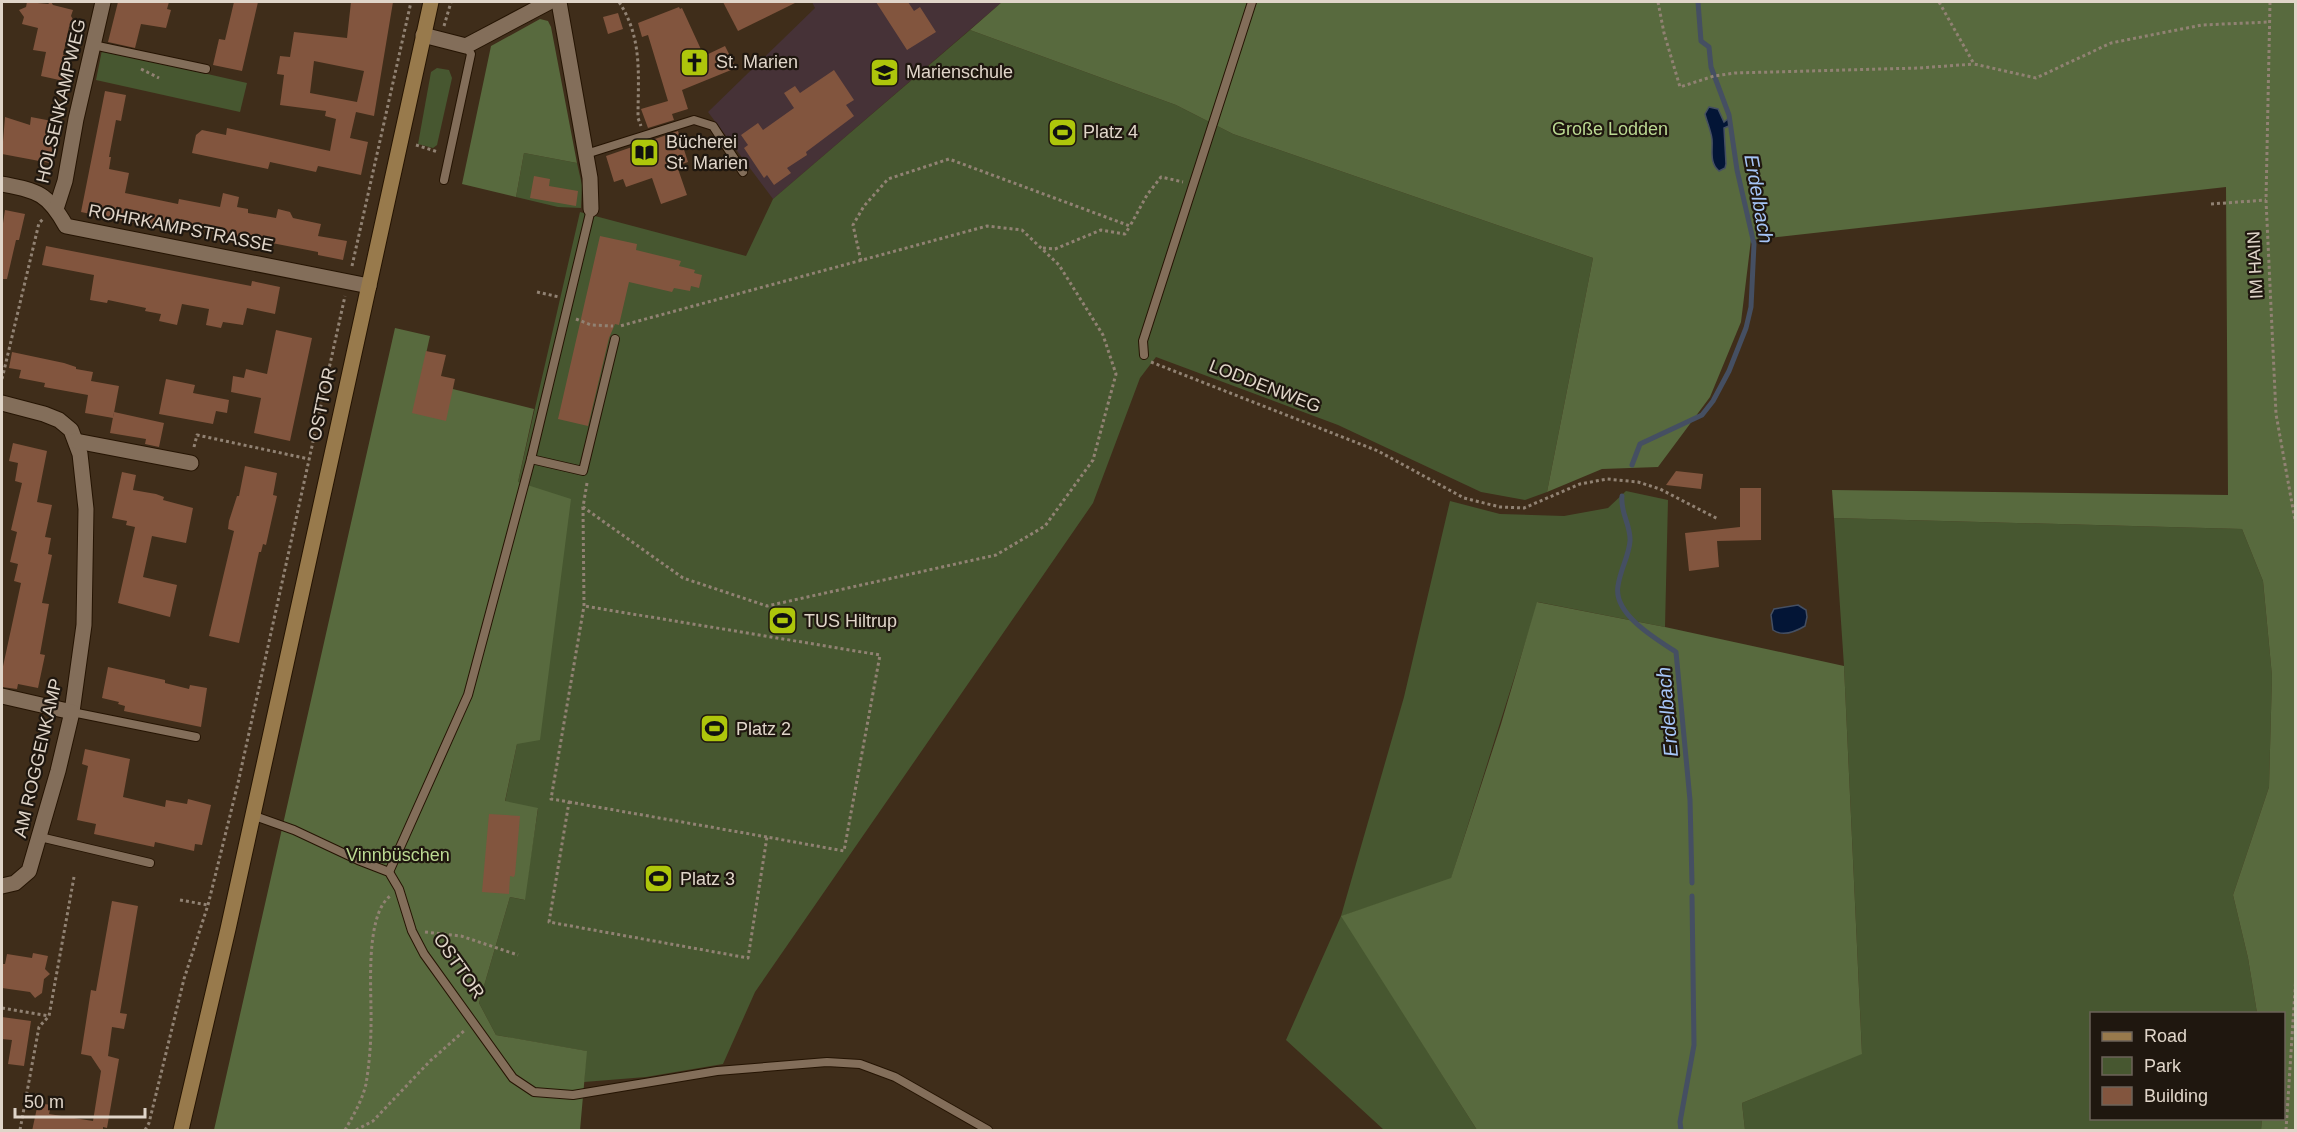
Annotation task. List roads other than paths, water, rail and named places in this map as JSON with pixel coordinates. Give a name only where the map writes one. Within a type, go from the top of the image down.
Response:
[{"type":"main road","name":"OSTTOR","points":[[181,1130],[430,2]]},
{"type":"street","name":"HOLSENKAMPWEG","points":[[56,209],[103,2]]},
{"type":"street","points":[[423,35],[466,46],[549,2]]},
{"type":"street","points":[[559,2],[586,154],[591,208]]},
{"type":"street","name":"ROHRKAMPSTRASSE","points":[[2,184],[36,191],[56,209],[66,226],[369,286]]},
{"type":"street","points":[[2,403],[59,420],[71,430],[76,441],[191,463]]},
{"type":"street","name":"AM ROGGENKAMP","points":[[2,886],[15,884],[29,871],[72,712],[84,625],[86,509],[76,441]]},
{"type":"street","points":[[2,696],[72,712]]},
{"type":"lane","points":[[1144,355],[1143,341],[1252,2]]},
{"type":"lane","points":[[93,45],[206,69]]},
{"type":"lane","points":[[444,180],[471,54],[466,46]]},
{"type":"lane","points":[[586,154],[694,120],[713,126],[743,171]]},
{"type":"lane","points":[[252,815],[294,830],[358,861],[389,872],[468,695],[531,459],[591,208]]},
{"type":"lane","points":[[531,459],[583,471],[615,339]]},
{"type":"lane","points":[[72,712],[196,736]]},
{"type":"lane","points":[[40,837],[150,863]]},
{"type":"lane","name":"OSTTOR","points":[[389,872],[399,889],[412,931],[424,954],[513,1078],[534,1092],[573,1095],[717,1071],[827,1062],[860,1064],[895,1077],[988,1131]]},
{"type":"water","points":[[1709,107],[1718,109],[1724,122],[1729,118],[1731,125],[1724,128],[1726,164],[1725,168],[1719,171],[1713,160],[1711,133],[1705,114]]},
{"type":"water","points":[[1798,605],[1806,610],[1805,626],[1785,633],[1773,630],[1771,615],[1774,609]]},
{"type":"waterway","name":"Erdelbach","points":[[1632,465],[1640,444],[1702,415],[1713,401],[1729,371],[1746,328],[1751,307],[1754,244],[1737,170],[1729,115],[1711,67],[1709,47],[1701,41],[1698,2]]},
{"type":"waterway","name":"Erdelbach","points":[[1622,496],[1630,541],[1619,580],[1618,596],[1622,606],[1638,625],[1676,652],[1690,800],[1692,883]]},
{"type":"waterway","name":"Erdelbach","points":[[1681,1130],[1680,1122],[1694,1045],[1692,896]]},
{"type":"place","name":"St. Marien","points":[[695,62]]},
{"type":"place","name":"Marienschule","points":[[885,72]]},
{"type":"place","name":"Platz 4","points":[[1062,132]]},
{"type":"place","name":"Bücherei St. Marien","points":[[645,152]]},
{"type":"place","name":"TUS Hiltrup","points":[[783,621]]},
{"type":"place","name":"Platz 2","points":[[715,729]]},
{"type":"place","name":"Platz 3","points":[[659,879]]},
{"type":"park label","name":"Große Lodden","points":[[1610,129]]},
{"type":"park label","name":"Vinnbüschen","points":[[398,855]]}]
